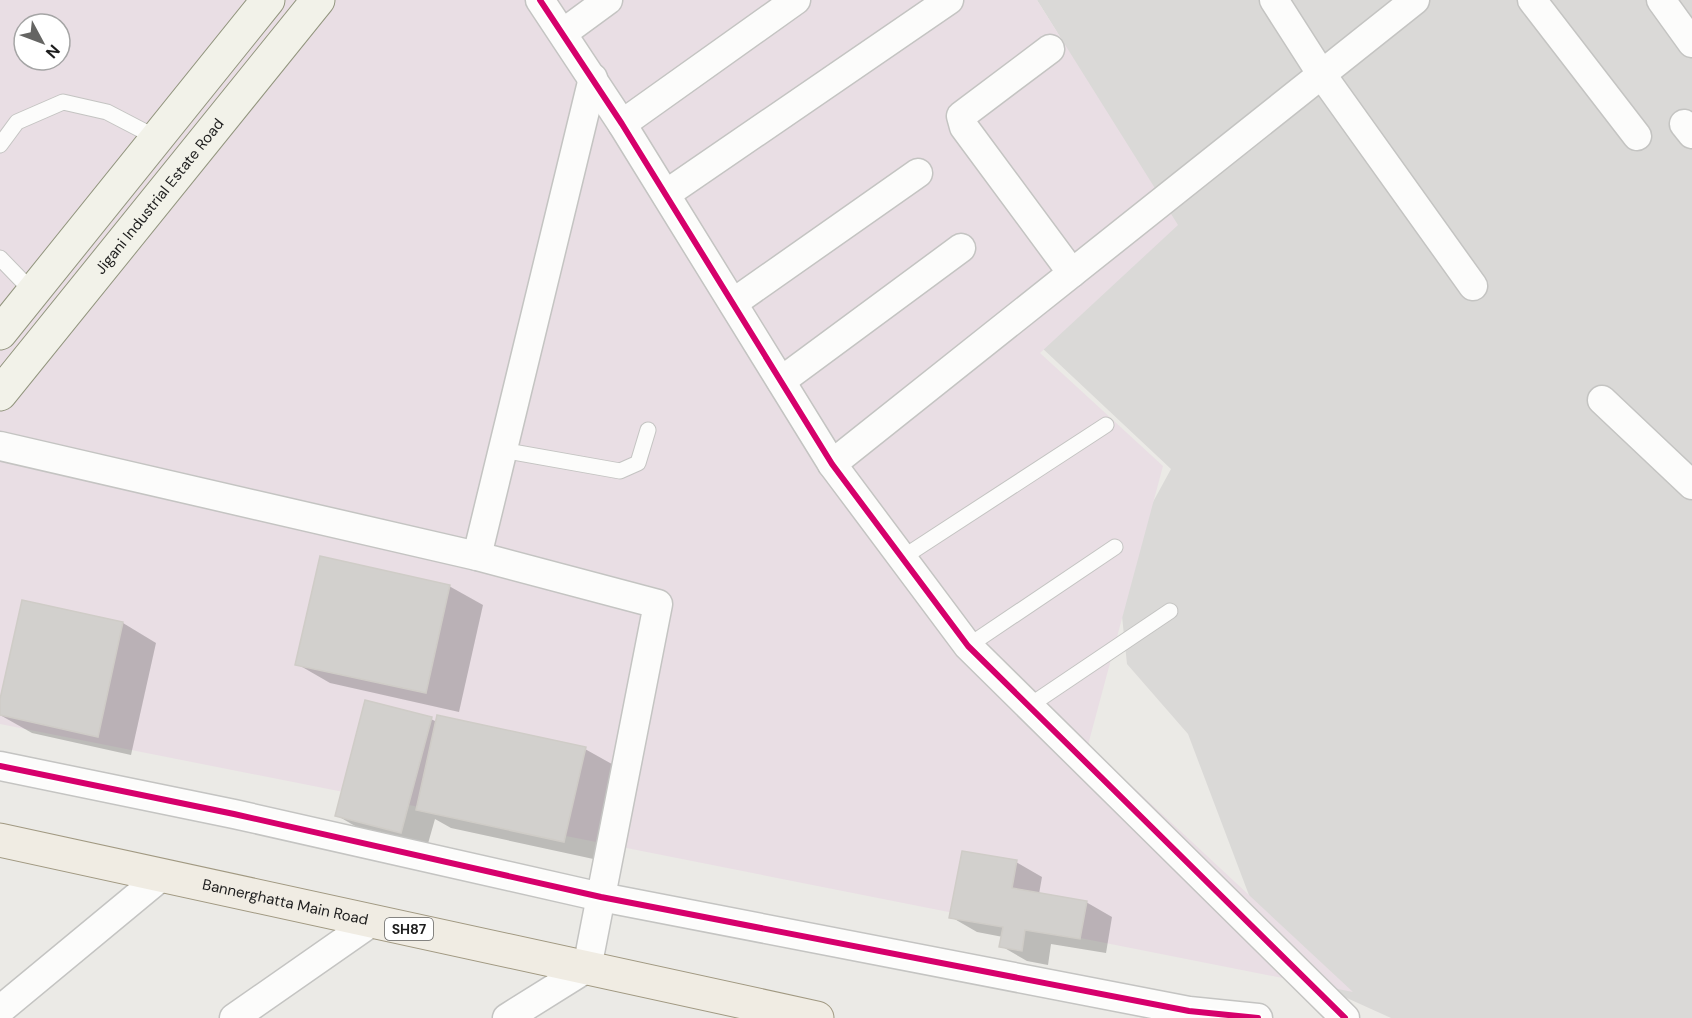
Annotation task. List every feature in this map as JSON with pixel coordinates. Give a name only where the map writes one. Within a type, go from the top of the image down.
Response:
[{"type":"main road","points":[[0,333],[268,0]]},
{"type":"main road","name":"Jigani Industrial Estate Road","points":[[0,394],[318,0]]},
{"type":"main road","name":"Bannerghatta Main Road","points":[[0,840],[803,1017]]},
{"type":"street","points":[[540,0],[622,124],[832,464],[968,646],[1345,1018]]},
{"type":"street","points":[[563,33],[608,0]]},
{"type":"street","points":[[622,124],[796,0]]},
{"type":"street","points":[[666,194],[949,0]]},
{"type":"street","points":[[1274,0],[1322,75],[1473,286]]},
{"type":"street","points":[[832,464],[1415,0]]},
{"type":"street","points":[[1532,0],[1637,136]]},
{"type":"street","points":[[1661,0],[1692,43]]},
{"type":"street","points":[[1050,49],[961,116],[964,127],[1072,273]]},
{"type":"street","points":[[477,556],[593,78]]},
{"type":"street","points":[[733,303],[918,173]]},
{"type":"street","points":[[781,381],[961,248]]},
{"type":"street","points":[[1602,400],[1692,485]]},
{"type":"street","points":[[0,446],[477,556],[658,604],[587,968],[507,1018]]},
{"type":"street","points":[[0,766],[234,814],[601,897],[1188,1014],[1258,1018]]},
{"type":"street","points":[[0,1010],[163,875]]},
{"type":"street","points":[[234,1018],[373,921]]},
{"type":"lane","points":[[0,145],[17,122],[63,102],[107,112],[157,138]]},
{"type":"lane","points":[[0,258],[33,292]]},
{"type":"lane","points":[[902,558],[1106,425]]},
{"type":"lane","points":[[502,450],[620,471],[638,463],[648,430]]},
{"type":"lane","points":[[968,646],[1115,548]]},
{"type":"lane","points":[[1029,706],[1170,611]]},
{"type":"shaded area","points":[[0,0],[1037,0],[1178,225],[1040,353],[1163,466],[1088,745],[1353,992],[0,724]]},
{"type":"shaded area","points":[[1037,0],[1692,0],[1692,1018],[1391,1018],[1338,994],[1269,948],[1188,734],[1127,664],[1117,568],[1171,469],[908,222],[1062,40]]},
{"type":"building","points":[[320,556],[450,585],[426,693],[295,665]]},
{"type":"building","points":[[22,600],[123,622],[98,737],[0,715],[0,699]]},
{"type":"building","points":[[365,700],[432,717],[401,833],[335,816]]},
{"type":"building","points":[[437,715],[586,747],[564,842],[416,810]]},
{"type":"building","points":[[962,851],[1017,860],[1012,888],[1087,901],[1080,939],[1025,930],[1022,951],[999,947],[1003,927],[949,918]]},
{"type":"cycle path","points":[[540,0],[622,124],[832,464],[968,646],[1345,1018]]},
{"type":"cycle path","points":[[0,766],[234,814],[601,897],[1189,1011],[1258,1018]]}]
